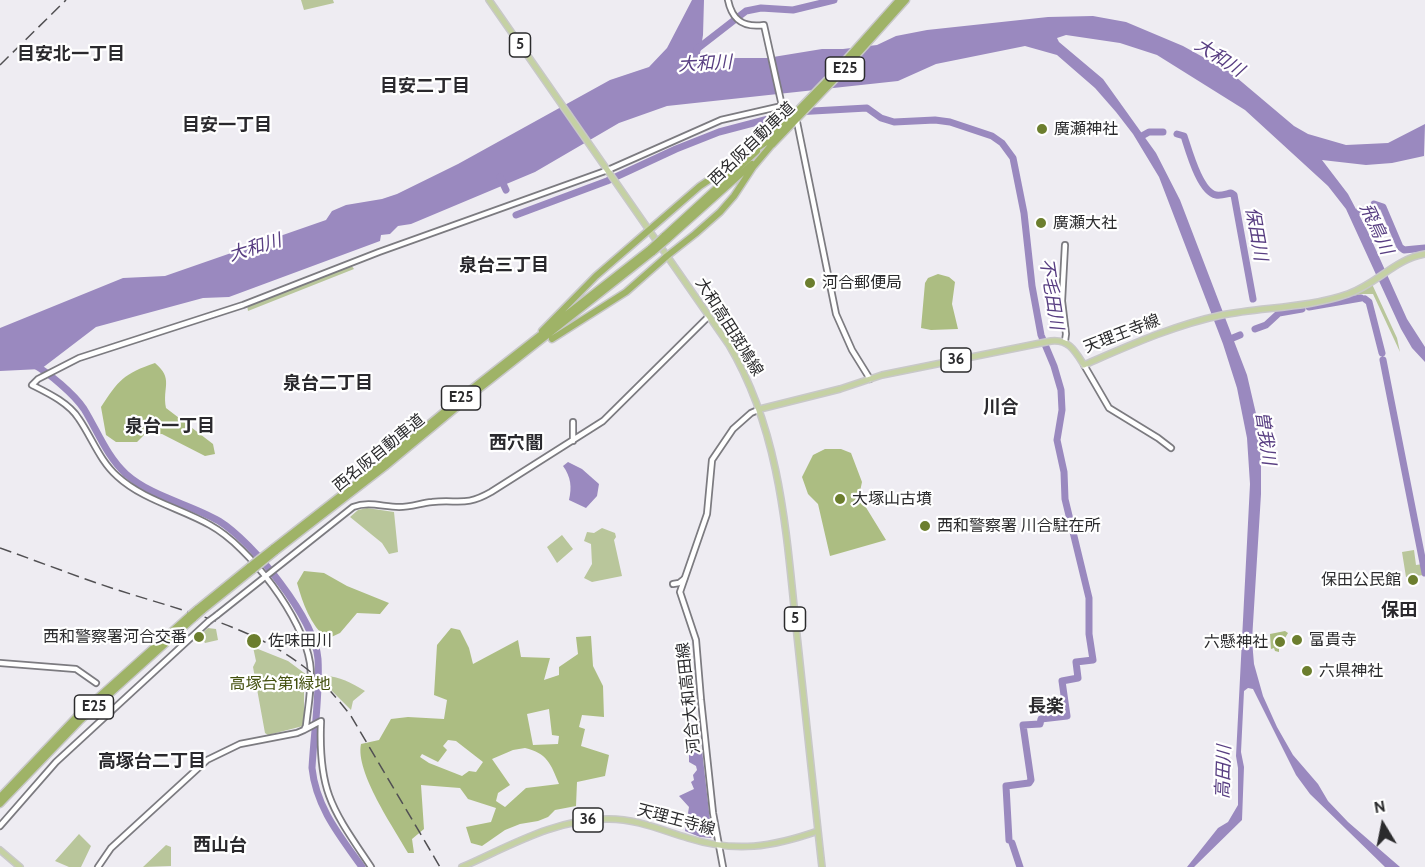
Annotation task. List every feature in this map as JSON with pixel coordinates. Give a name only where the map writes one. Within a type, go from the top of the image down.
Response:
[{"type":"highway","name":"西名阪自動車道","points":[[779,134],[899,0]]},
{"type":"highway","name":"西名阪自動車道","points":[[0,797],[84,710],[192,616],[274,550],[386,467],[509,363],[666,238],[771,142],[838,76],[906,0]]},
{"type":"highway","points":[[509,363],[596,276],[700,186],[771,142]]},
{"type":"highway","points":[[509,363],[525,360],[557,335],[626,292],[720,212],[734,196],[771,142]]},
{"type":"highway","name":"西名阪自動車道","points":[[0,804],[81,720],[192,616]]},
{"type":"main road","name":"大和高田斑鳩線","points":[[489,0],[709,316],[736,358],[760,409],[771,447],[784,513],[822,867]]},
{"type":"main road","name":"天理王寺線","points":[[760,409],[870,379],[1044,343],[1065,341],[1084,365],[1200,320],[1336,297],[1361,289],[1409,258],[1425,254]]},
{"type":"main road","name":"天理王寺線","points":[[462,867],[551,828],[593,819],[641,822],[687,838],[720,846],[765,846],[818,831]]},
{"type":"main road","points":[[0,850],[20,867]]},
{"type":"street","points":[[306,729],[310,666],[307,650],[298,627],[266,576],[247,554],[215,528],[159,502],[117,476],[98,452],[75,414],[63,403],[32,385],[58,368],[86,356],[243,305],[379,252],[608,170],[704,127],[736,116],[782,106],[764,25],[749,26],[740,22],[732,14],[728,0]]},
{"type":"street","points":[[797,122],[836,314],[852,350],[870,379]]},
{"type":"street","points":[[1065,245],[1062,301],[1065,341]]},
{"type":"street","points":[[0,826],[56,762],[209,621],[353,507],[372,504],[402,507],[477,499],[573,441],[608,416],[709,316]]},
{"type":"street","points":[[1084,365],[1109,408],[1171,448]]},
{"type":"street","name":"河合大和高田線","points":[[723,867],[712,802],[696,640],[681,597],[681,589],[707,514],[712,460],[733,429],[751,413],[760,409]]},
{"type":"street","points":[[573,422],[573,441]]},
{"type":"street","points":[[673,584],[684,579]]},
{"type":"street","points":[[0,663],[76,669],[96,683]]},
{"type":"street","points":[[98,867],[111,848],[207,760],[240,744],[297,733],[321,721],[321,764],[326,790],[337,817],[371,867]]},
{"type":"green space","points":[[301,0],[333,0],[334,3],[304,10]]},
{"type":"green space","points":[[351,265],[354,269],[248,311],[247,305]]},
{"type":"green space","points":[[938,274],[949,277],[955,282],[952,304],[958,329],[921,328],[925,283],[928,278]]},
{"type":"green space","points":[[1372,284],[1397,338],[1400,352],[1373,294],[1339,299]]},
{"type":"green space","points":[[155,363],[166,379],[166,408],[213,444],[215,454],[205,456],[162,434],[144,435],[137,442],[116,442],[106,435],[101,407],[107,398],[123,379]]},
{"type":"green space","points":[[825,449],[841,449],[851,453],[862,482],[859,496],[886,540],[830,556],[818,504],[808,494],[802,477],[813,455]]},
{"type":"green space","points":[[367,508],[394,512],[398,552],[389,554],[382,543],[350,517],[358,510]]},
{"type":"green space","points":[[602,528],[615,533],[614,540],[622,576],[592,582],[584,578],[592,564],[591,544],[584,541],[587,532],[594,533]]},
{"type":"green space","points":[[562,535],[573,549],[557,563],[547,547]]},
{"type":"green space","points":[[1414,550],[1416,565],[1423,564],[1424,575],[1406,577],[1402,552]]},
{"type":"green space","points":[[304,571],[324,573],[347,586],[389,603],[380,614],[357,613],[340,633],[327,639],[312,620],[302,598],[297,583]]},
{"type":"green space","points":[[208,628],[216,629],[218,640],[205,643],[200,635]]},
{"type":"green space","points":[[451,628],[460,630],[469,648],[473,664],[518,640],[521,657],[550,658],[544,680],[559,675],[559,667],[578,654],[576,637],[591,636],[593,666],[603,686],[604,717],[582,715],[579,727],[585,729],[581,746],[609,755],[605,776],[577,782],[576,806],[555,810],[548,817],[538,821],[520,824],[505,830],[482,846],[471,843],[466,827],[491,822],[496,808],[468,799],[460,788],[421,785],[424,829],[412,839],[414,853],[408,853],[385,815],[370,784],[361,756],[361,744],[379,740],[391,719],[408,717],[444,719],[447,700],[434,695],[437,645]],"holes":[[[549,709],[552,735],[559,736],[558,744],[533,745],[527,714]],[[448,740],[456,741],[483,762],[476,772],[469,771],[462,776],[420,757],[422,754],[438,762],[447,750],[443,746]],[[525,748],[543,756],[551,765],[559,784],[526,788],[505,807],[496,801],[498,793],[510,785],[492,759],[513,750]]]},
{"type":"green space","points":[[1285,631],[1288,633],[1285,638],[1275,638],[1273,642],[1281,648],[1279,652],[1274,648],[1271,649],[1270,634]]},
{"type":"green space","name":"高塚台第1緑地","points":[[253,647],[288,661],[307,675],[304,683],[303,726],[268,735],[265,733],[253,667],[256,661]]},
{"type":"green space","points":[[324,676],[340,679],[365,691],[353,701],[351,710],[323,682]]},
{"type":"green space","points":[[79,834],[91,846],[81,867],[69,867],[55,861]]},
{"type":"green space","points":[[166,845],[171,847],[171,866],[143,867]]},
{"type":"water","name":"大和川","points":[[692,0],[704,0],[703,35],[699,60],[767,58],[822,49],[877,45],[896,36],[927,30],[1048,17],[1093,16],[1126,22],[1183,46],[1230,72],[1294,126],[1308,134],[1346,145],[1388,143],[1425,124],[1424,156],[1392,163],[1366,165],[1322,160],[1348,194],[1367,230],[1407,319],[1425,347],[1425,362],[1412,348],[1401,329],[1346,209],[1328,186],[1245,110],[1157,55],[1120,43],[1066,35],[1057,38],[1103,79],[1156,153],[1180,200],[1247,375],[1257,418],[1261,460],[1252,640],[1254,664],[1263,696],[1293,755],[1318,784],[1328,801],[1348,822],[1400,867],[1385,867],[1310,794],[1296,775],[1253,689],[1248,688],[1244,691],[1241,752],[1244,767],[1242,820],[1194,867],[1187,867],[1218,828],[1228,822],[1238,805],[1236,756],[1250,484],[1247,438],[1237,388],[1223,344],[1159,177],[1133,134],[1116,112],[1095,88],[1057,55],[1025,46],[936,64],[898,81],[667,106],[619,123],[535,172],[411,224],[398,226],[390,234],[381,235],[380,241],[229,297],[203,298],[96,327],[41,369],[0,371],[0,328],[123,278],[165,276],[326,220],[332,211],[346,205],[397,194],[458,164],[610,80],[649,67],[667,48]]},
{"type":"water","points":[[568,462],[582,469],[599,484],[597,496],[586,508],[569,500],[570,482],[563,466]]},
{"type":"water","points":[[689,750],[702,750],[712,838],[700,837],[685,831],[689,807],[679,796],[694,789],[691,782],[697,770],[696,766],[689,762]]},
{"type":"waterway","name":"大和川","points":[[697,49],[746,11],[761,8],[793,10],[834,0]]},
{"type":"waterway","name":"不毛田川","points":[[516,215],[607,181],[719,132],[795,112],[867,108],[881,118],[894,122],[935,120],[950,122],[992,136],[1002,143],[1013,158],[1024,213],[1032,286],[1041,335],[1061,390],[1062,410],[1057,440],[1064,472],[1065,499],[1089,598],[1089,634],[1093,660],[1076,662],[1078,678],[1062,681],[1067,716],[1041,719],[1040,724],[1023,725],[1031,780],[1029,783],[1006,786],[1009,840]]},
{"type":"waterway","name":"保田川","points":[[1140,137],[1149,132],[1163,132]]},
{"type":"waterway","name":"保田川","points":[[1177,134],[1184,136],[1196,170],[1205,187],[1216,195],[1231,193],[1234,195],[1253,299]]},
{"type":"waterway","name":"不毛田川","points":[[500,177],[506,190]]},
{"type":"waterway","name":"飛鳥川","points":[[1374,204],[1383,207],[1400,247],[1404,250],[1425,248]]},
{"type":"waterway","name":"飛鳥川","points":[[1354,214],[1362,210]]},
{"type":"waterway","name":"保田川","points":[[1309,307],[1361,298]]},
{"type":"waterway","name":"保田川","points":[[1365,299],[1369,302],[1382,353]]},
{"type":"waterway","name":"保田川","points":[[1255,329],[1266,325],[1279,313],[1302,309]]},
{"type":"waterway","name":"保田川","points":[[1228,340],[1240,335]]},
{"type":"waterway","name":"保田川","points":[[1383,360],[1425,573]]},
{"type":"waterway","name":"佐味田川","points":[[33,364],[61,384],[80,403],[108,452],[126,474],[147,489],[208,515],[233,531],[264,563],[294,603],[314,642],[318,659],[318,699],[312,768],[314,782],[330,820],[362,867]]},
{"type":"waterway","name":"不毛田川","points":[[1012,843],[1020,867]]},
{"type":"railway","points":[[0,65],[66,0]]},
{"type":"railway","points":[[0,548],[90,581],[216,621],[261,640],[303,666],[328,689],[351,716],[440,867]]},
{"type":"place","name":"廣瀬神社","points":[[1042,129]]},
{"type":"place","name":"廣瀬大社","points":[[1041,223]]},
{"type":"place","name":"河合郵便局","points":[[810,283]]},
{"type":"place","name":"大塚山古墳","points":[[840,499]]},
{"type":"place","name":"西和警察署 川合駐在所","points":[[925,526]]},
{"type":"place","name":"保田公民館","points":[[1413,580]]},
{"type":"place","name":"西和警察署河合交番","points":[[199,637]]},
{"type":"place","name":"富貴寺","points":[[1297,640]]},
{"type":"place","name":"佐味田川","points":[[254,641]]},
{"type":"place","name":"六懸神社","points":[[1280,642]]},
{"type":"place","name":"六県神社","points":[[1307,671]]},
{"type":"district","name":"目安北一丁目","points":[[71,55]]},
{"type":"district","name":"目安二丁目","points":[[425,87]]},
{"type":"district","name":"目安一丁目","points":[[227,126]]},
{"type":"district","name":"泉台三丁目","points":[[504,266]]},
{"type":"district","name":"泉台二丁目","points":[[328,384]]},
{"type":"district","name":"川合","points":[[1001,408]]},
{"type":"district","name":"泉台一丁目","points":[[170,427]]},
{"type":"district","name":"西穴闇","points":[[516,444]]},
{"type":"district","name":"保田","points":[[1399,611]]},
{"type":"district","name":"長楽","points":[[1046,707]]},
{"type":"district","name":"高塚台二丁目","points":[[152,762]]},
{"type":"district","name":"西山台","points":[[220,846]]},
{"type":"water label","name":"曽我川","points":[[1265,438]]},
{"type":"water label","name":"高田川","points":[[1224,772]]}]
